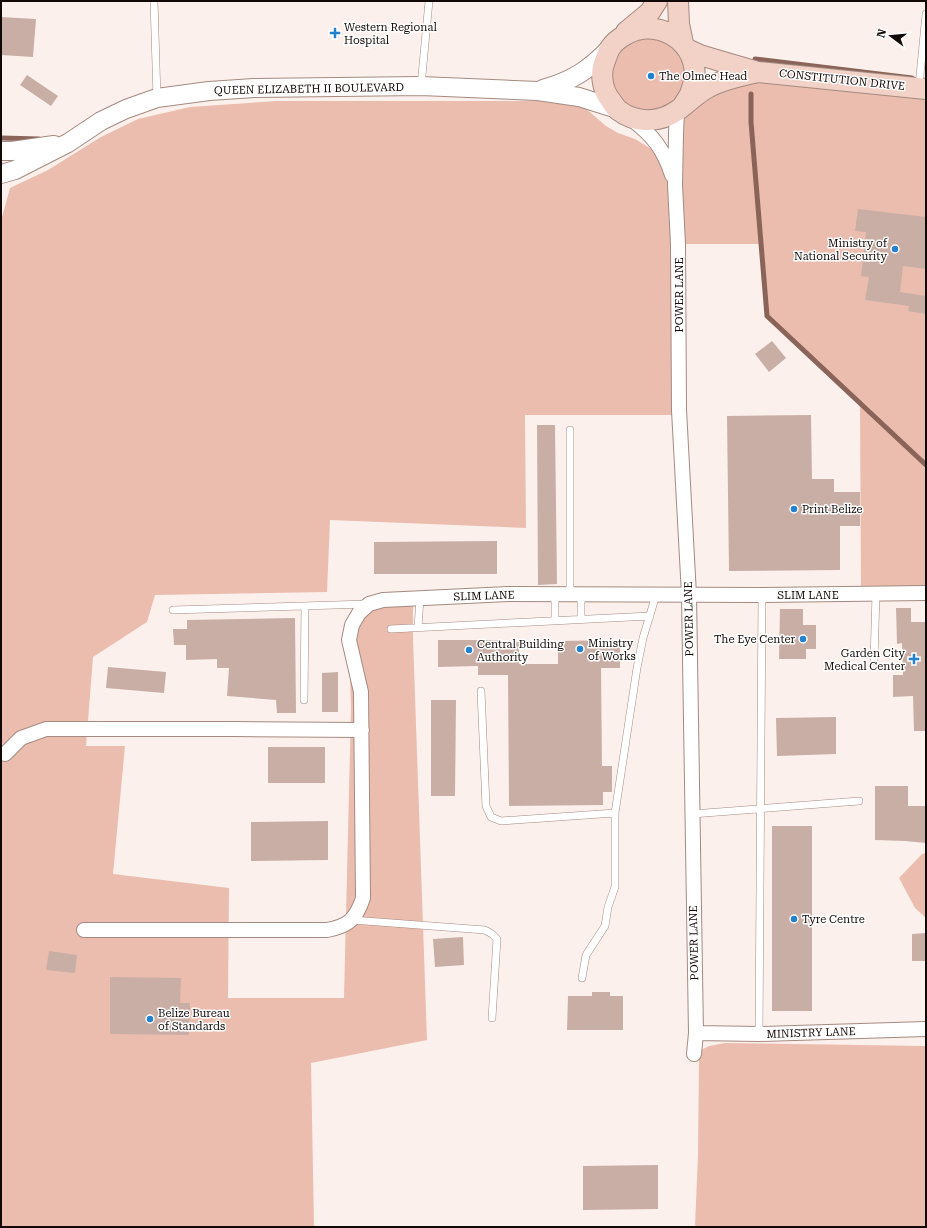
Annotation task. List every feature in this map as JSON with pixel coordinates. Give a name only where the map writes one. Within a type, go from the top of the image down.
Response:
[{"type":"main road","points":[[657,1],[650,12],[615,42],[603,65],[602,80],[607,94],[622,113],[642,120],[658,120],[680,107],[692,91],[695,76],[693,61],[685,46],[679,24],[678,1]]},
{"type":"main road","points":[[615,42],[631,31],[646,28],[661,30],[674,36],[685,46]]},
{"type":"main road","name":"CONSTITUTION DRIVE","points":[[685,46],[700,55],[758,72],[922,89]]},
{"type":"main road","name":"CONSTITUTION DRIVE","points":[[680,107],[707,87],[722,81],[758,72]]},
{"type":"street","name":"QUEEN ELIZABETH II BOULEVARD","points":[[538,91],[559,85],[579,75],[596,62],[615,42]]},
{"type":"street","name":"QUEEN ELIZABETH II BOULEVARD","points":[[1,174],[15,170],[68,143],[102,121],[126,108],[157,98],[209,91],[254,88],[421,86],[538,91],[579,97],[622,113]]},
{"type":"street","name":"POWER LANE","points":[[680,107],[676,133],[675,185],[678,244],[679,410],[689,595],[696,1033],[694,1054]]},
{"type":"street","name":"POWER LANE","points":[[622,113],[644,128],[656,141],[667,158],[675,185]]},
{"type":"street","name":"QUEEN ELIZABETH II BOULEVARD","points":[[1,151],[12,151],[68,143]]},
{"type":"street","name":"SLIM LANE","points":[[369,604],[383,600],[508,594],[762,595],[926,593]]},
{"type":"street","points":[[84,930],[327,930],[338,928],[352,920],[358,912],[363,898],[362,730],[361,692],[349,640],[352,625],[359,613],[369,604]]},
{"type":"street","points":[[5,754],[21,738],[46,729],[362,730]]},
{"type":"street","name":"MINISTRY LANE","points":[[696,1033],[759,1034],[926,1029]]},
{"type":"lane","points":[[154,1],[157,98]]},
{"type":"lane","points":[[421,86],[429,1]]},
{"type":"lane","points":[[922,89],[926,14]]},
{"type":"lane","points":[[570,430],[575,595],[581,619]]},
{"type":"lane","points":[[555,594],[555,621]]},
{"type":"lane","points":[[874,661],[876,594]]},
{"type":"lane","points":[[582,978],[586,955],[605,926],[608,907],[615,887],[615,813],[637,668],[643,638],[656,595]]},
{"type":"lane","points":[[759,1034],[762,595]]},
{"type":"lane","points":[[418,628],[420,598]]},
{"type":"lane","points":[[173,610],[369,604]]},
{"type":"lane","points":[[304,700],[305,606]]},
{"type":"lane","points":[[392,629],[650,616]]},
{"type":"lane","points":[[482,691],[486,806],[491,817],[501,821],[615,813]]},
{"type":"lane","points":[[692,814],[858,801]]},
{"type":"lane","points":[[352,920],[485,930],[492,934],[497,939],[492,1018]]},
{"type":"shaded area","points":[[631,31],[683,43],[692,91],[758,72],[926,89],[926,593],[861,594],[860,404],[767,316],[761,244],[679,244],[677,415],[525,415],[526,528],[330,520],[327,592],[155,595],[147,622],[93,657],[86,746],[125,746],[113,874],[229,888],[228,998],[344,998],[351,709],[349,640],[359,613],[413,599],[413,638],[427,1040],[311,1063],[314,1227],[1,1227],[1,221],[10,188],[48,170],[101,137],[138,119],[190,107],[276,101],[539,101],[584,107],[606,126],[618,133],[635,139],[658,153],[670,179],[677,111],[642,120],[602,80]]},
{"type":"shaded area","points":[[926,853],[926,918],[915,908],[899,878],[922,854]]},
{"type":"shaded area","points":[[725,1043],[926,1046],[926,1227],[695,1227],[698,1155],[699,1056],[701,1050],[709,1046]]},
{"type":"building","points":[[1,17],[36,19],[33,57],[1,55]]},
{"type":"building","points":[[27,75],[58,96],[51,106],[20,85]]},
{"type":"building","name":"Ministry of National Security","points":[[858,209],[926,217],[926,269],[903,266],[900,292],[926,296],[926,314],[908,311],[909,306],[865,300],[869,277],[861,276],[866,232],[855,231]]},
{"type":"building","points":[[772,341],[786,358],[769,372],[755,354]]},
{"type":"building","name":"Print Belize","points":[[811,415],[812,479],[834,479],[834,492],[860,492],[860,526],[840,526],[840,570],[729,571],[727,416]]},
{"type":"building","points":[[537,425],[555,425],[557,584],[538,585]]},
{"type":"building","points":[[497,541],[497,574],[374,574],[374,542]]},
{"type":"building","name":"Garden City Medical Center","points":[[896,608],[911,608],[911,622],[926,622],[926,731],[914,731],[913,696],[893,697],[893,675],[903,675],[902,643],[897,644]]},
{"type":"building","points":[[780,609],[803,609],[803,625],[816,625],[816,649],[806,649],[806,659],[779,659]]},
{"type":"building","points":[[295,618],[296,713],[277,713],[276,700],[227,696],[229,668],[217,668],[217,659],[186,660],[186,645],[174,645],[173,629],[187,629],[187,620]]},
{"type":"building","points":[[438,640],[500,640],[500,643],[519,642],[519,664],[558,664],[558,641],[620,640],[620,668],[601,668],[602,766],[612,766],[612,792],[603,792],[603,805],[509,806],[508,675],[478,675],[478,666],[438,667]]},
{"type":"building","points":[[108,667],[166,672],[164,693],[106,688]]},
{"type":"building","points":[[338,672],[338,712],[322,712],[322,673]]},
{"type":"building","points":[[431,700],[456,700],[455,796],[431,796]]},
{"type":"building","points":[[836,717],[836,754],[777,756],[776,718]]},
{"type":"building","points":[[268,747],[325,747],[325,783],[268,783]]},
{"type":"building","points":[[875,786],[908,786],[908,806],[926,806],[926,843],[875,840]]},
{"type":"building","points":[[328,821],[328,860],[251,861],[251,822]]},
{"type":"building","points":[[772,826],[812,826],[812,1011],[772,1011]]},
{"type":"building","points":[[926,933],[926,961],[912,961],[912,934]]},
{"type":"building","points":[[463,937],[464,965],[435,967],[433,939]]},
{"type":"building","points":[[49,951],[77,955],[75,973],[46,970]]},
{"type":"building","name":"Belize Bureau of Standards","points":[[110,977],[181,978],[180,1003],[190,1003],[189,1035],[110,1034]]},
{"type":"building","points":[[592,992],[610,992],[610,996],[623,996],[623,1030],[567,1030],[568,996],[592,996]]},
{"type":"building","points":[[658,1165],[658,1209],[583,1210],[583,1166]]},
{"type":"waterway","points":[[755,59],[912,78]]},
{"type":"waterway","points":[[751,94],[751,122],[767,316],[926,465]]},
{"type":"waterway","points":[[1,138],[39,139]]},
{"type":"place","name":"Western Regional Hospital","points":[[335,33]]},
{"type":"place","name":"The Olmec Head","points":[[651,76]]},
{"type":"place","name":"Ministry of National Security","points":[[895,249]]},
{"type":"place","name":"Print Belize","points":[[794,509]]},
{"type":"place","name":"The Eye Center","points":[[803,639]]},
{"type":"place","name":"Ministry of Works","points":[[580,649]]},
{"type":"place","name":"Central Building Authority","points":[[469,650]]},
{"type":"place","name":"Garden City Medical Center","points":[[914,659]]},
{"type":"place","name":"Tyre Centre","points":[[794,919]]},
{"type":"place","name":"Belize Bureau of Standards","points":[[150,1019]]}]
